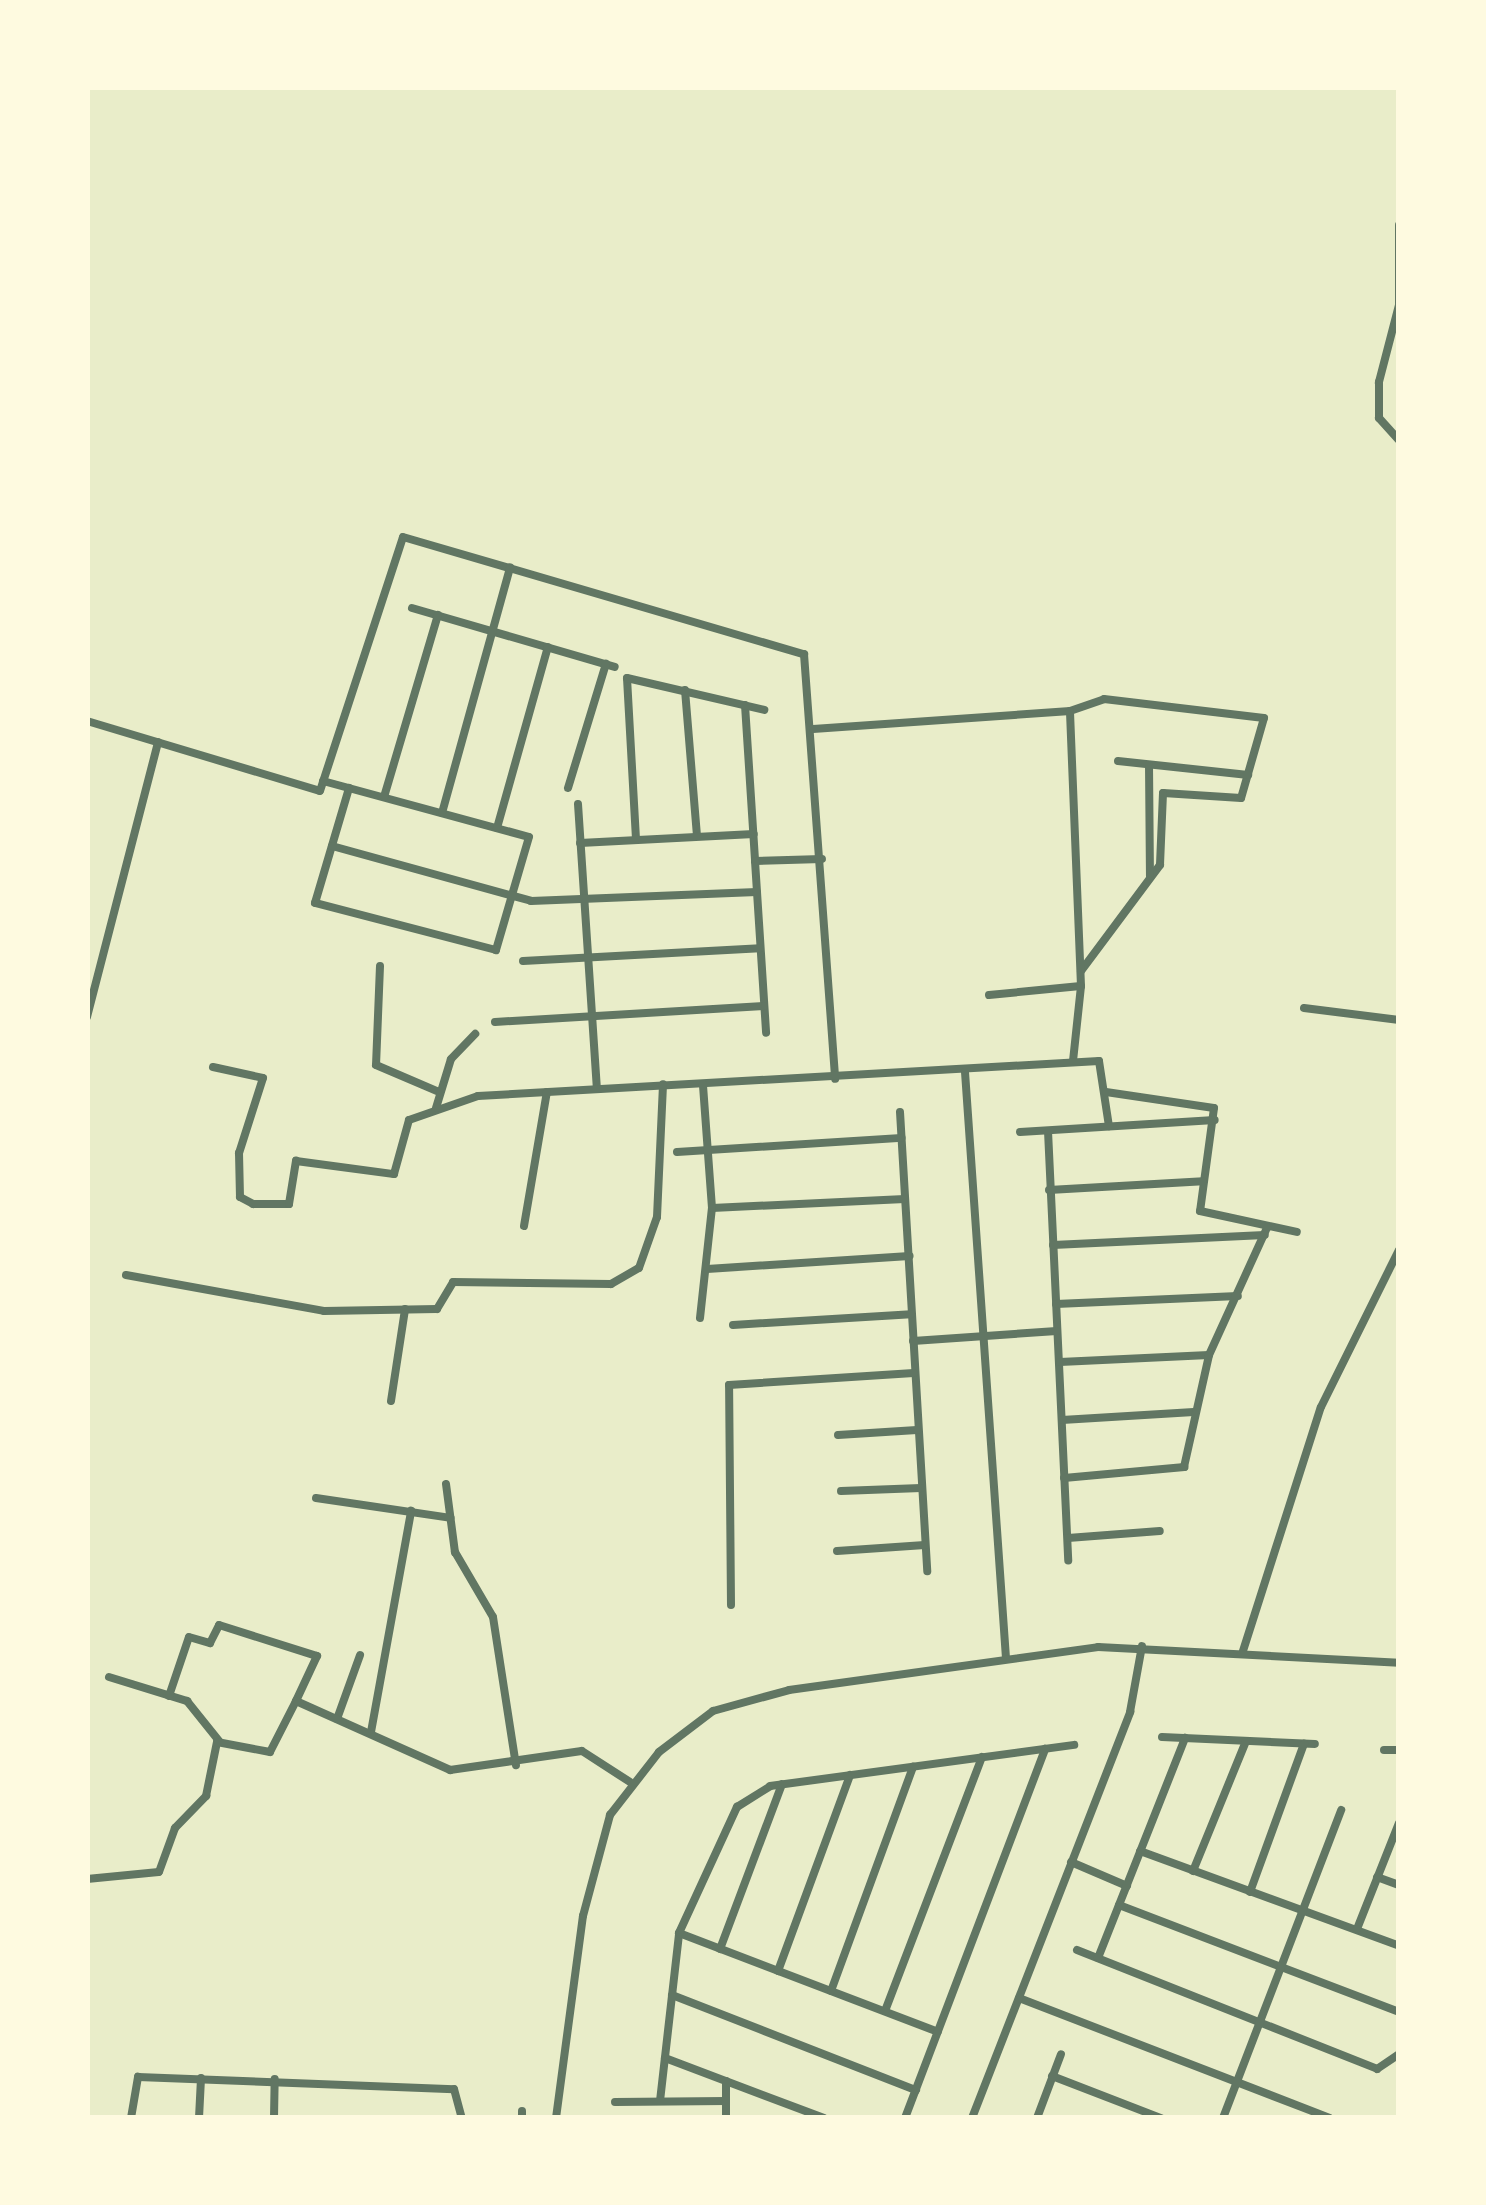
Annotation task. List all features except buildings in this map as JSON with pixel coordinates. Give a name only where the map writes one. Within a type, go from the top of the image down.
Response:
[{"type":"street","points":[[1399,225],[1399,304],[1378,382],[1379,418],[1399,440]]},
{"type":"street","points":[[87,721],[320,791],[403,537],[804,654],[835,1079]]},
{"type":"street","points":[[442,813],[510,567]]},
{"type":"street","points":[[412,608],[610,665],[568,788]]},
{"type":"street","points":[[384,797],[438,616]]},
{"type":"street","points":[[496,828],[548,647]]},
{"type":"street","points":[[636,839],[626,680],[764,710]]},
{"type":"street","points":[[685,690],[697,836]]},
{"type":"street","points":[[813,728],[1070,711],[1104,699],[1262,716],[1248,775],[1236,801],[1164,791],[1150,878],[1081,971]]},
{"type":"street","points":[[745,706],[766,1033]]},
{"type":"street","points":[[1070,711],[1082,986],[1073,1061]]},
{"type":"street","points":[[87,1017],[158,742]]},
{"type":"street","points":[[1118,761],[1248,775]]},
{"type":"street","points":[[1149,765],[1150,878]]},
{"type":"street","points":[[323,781],[384,797],[529,837],[496,950],[315,903],[349,788]]},
{"type":"street","points":[[578,804],[596,1088]]},
{"type":"street","points":[[580,843],[754,834]]},
{"type":"street","points":[[332,846],[513,894],[584,901],[757,892]]},
{"type":"street","points":[[755,861],[822,859]]},
{"type":"street","points":[[523,961],[760,948]]},
{"type":"street","points":[[380,966],[376,1065],[439,1092]]},
{"type":"street","points":[[989,995],[1082,986]]},
{"type":"street","points":[[495,1022],[764,1006]]},
{"type":"street","points":[[1304,1008],[1399,1020]]},
{"type":"street","points":[[436,1108],[439,1092],[475,1034]]},
{"type":"street","points":[[213,1067],[263,1078],[239,1153],[240,1197],[253,1204],[289,1204],[296,1161],[394,1174],[409,1120],[436,1108],[547,1091],[1102,1062],[1109,1126]]},
{"type":"street","points":[[965,1072],[1006,1660]]},
{"type":"street","points":[[126,1275],[256,1303],[405,1310],[441,1307],[453,1282],[584,1290],[639,1268],[657,1217],[663,1084]]},
{"type":"street","points":[[700,1318],[712,1208],[703,1084]]},
{"type":"street","points":[[524,1226],[547,1091]]},
{"type":"street","points":[[1106,1092],[1213,1108],[1203,1214],[1266,1232]]},
{"type":"street","points":[[900,1112],[927,1570]]},
{"type":"street","points":[[1020,1132],[1214,1120]]},
{"type":"street","points":[[1048,1131],[1068,1561]]},
{"type":"street","points":[[677,1152],[902,1138]]},
{"type":"street","points":[[1049,1190],[1203,1181]]},
{"type":"street","points":[[712,1208],[905,1199]]},
{"type":"street","points":[[1064,1478],[1178,1471],[1210,1355],[1266,1232]]},
{"type":"street","points":[[1053,1245],[1297,1232]]},
{"type":"street","points":[[1242,1654],[1322,1407],[1399,1250]]},
{"type":"street","points":[[707,1269],[910,1256]]},
{"type":"street","points":[[1056,1304],[1238,1296]]},
{"type":"street","points":[[391,1401],[405,1310]]},
{"type":"street","points":[[733,1325],[911,1314]]},
{"type":"street","points":[[913,1341],[1057,1331]]},
{"type":"street","points":[[1060,1362],[1210,1355]]},
{"type":"street","points":[[731,1605],[729,1385],[914,1372]]},
{"type":"street","points":[[1062,1420],[1193,1412]]},
{"type":"street","points":[[838,1435],[917,1430]]},
{"type":"street","points":[[446,1484],[459,1562],[493,1617],[516,1765]]},
{"type":"street","points":[[842,1491],[921,1488]]},
{"type":"street","points":[[316,1498],[451,1518]]},
{"type":"street","points":[[371,1732],[411,1511]]},
{"type":"street","points":[[1068,1538],[1160,1531]]},
{"type":"street","points":[[837,1551],[925,1545]]},
{"type":"street","points":[[169,1696],[189,1637],[210,1643],[219,1625],[317,1656],[270,1752],[219,1741]]},
{"type":"street","points":[[972,2118],[1137,1684],[1142,1646]]},
{"type":"street","points":[[556,2118],[583,1916],[630,1782],[689,1726],[735,1702],[1006,1660],[1142,1646],[1399,1663]]},
{"type":"street","points":[[337,1719],[360,1654]]},
{"type":"street","points":[[87,1879],[159,1872],[175,1828],[206,1796],[219,1741],[213,1723],[169,1696],[110,1677]]},
{"type":"street","points":[[296,1701],[450,1770],[516,1765],[582,1751],[630,1782]]},
{"type":"street","points":[[1162,1737],[1309,1744],[1250,1892]]},
{"type":"street","points":[[1098,1958],[1185,1738]]},
{"type":"street","points":[[1193,1871],[1246,1741]]},
{"type":"street","points":[[660,2101],[680,1933],[724,1824],[782,1784],[1075,1745]]},
{"type":"street","points":[[909,2117],[1045,1749]]},
{"type":"street","points":[[1384,1750],[1399,1750]]},
{"type":"street","points":[[885,2012],[982,1757]]},
{"type":"street","points":[[831,1991],[914,1766]]},
{"type":"street","points":[[778,1971],[850,1775]]},
{"type":"street","points":[[720,1948],[782,1784]]},
{"type":"street","points":[[1223,2118],[1341,1810]]},
{"type":"street","points":[[1357,1929],[1399,1823]]},
{"type":"street","points":[[1140,1851],[1399,1946]]},
{"type":"street","points":[[1071,1862],[1126,1886]]},
{"type":"street","points":[[1376,1877],[1399,1885]]},
{"type":"street","points":[[1119,1905],[1399,2012]]},
{"type":"street","points":[[680,1933],[938,2032]]},
{"type":"street","points":[[1077,1950],[1377,2068],[1399,2054]]},
{"type":"street","points":[[672,1995],[916,2090]]},
{"type":"street","points":[[1019,1998],[1330,2118]]},
{"type":"street","points":[[1037,2118],[1061,2054]]},
{"type":"street","points":[[665,2058],[824,2118]]},
{"type":"street","points":[[1052,2076],[1161,2118]]},
{"type":"street","points":[[131,2118],[138,2078],[201,2078],[463,2090],[462,2118]]},
{"type":"street","points":[[199,2118],[201,2078]]},
{"type":"street","points":[[274,2118],[275,2079]]},
{"type":"street","points":[[726,2081],[726,2118]]},
{"type":"street","points":[[615,2102],[726,2101]]}]
